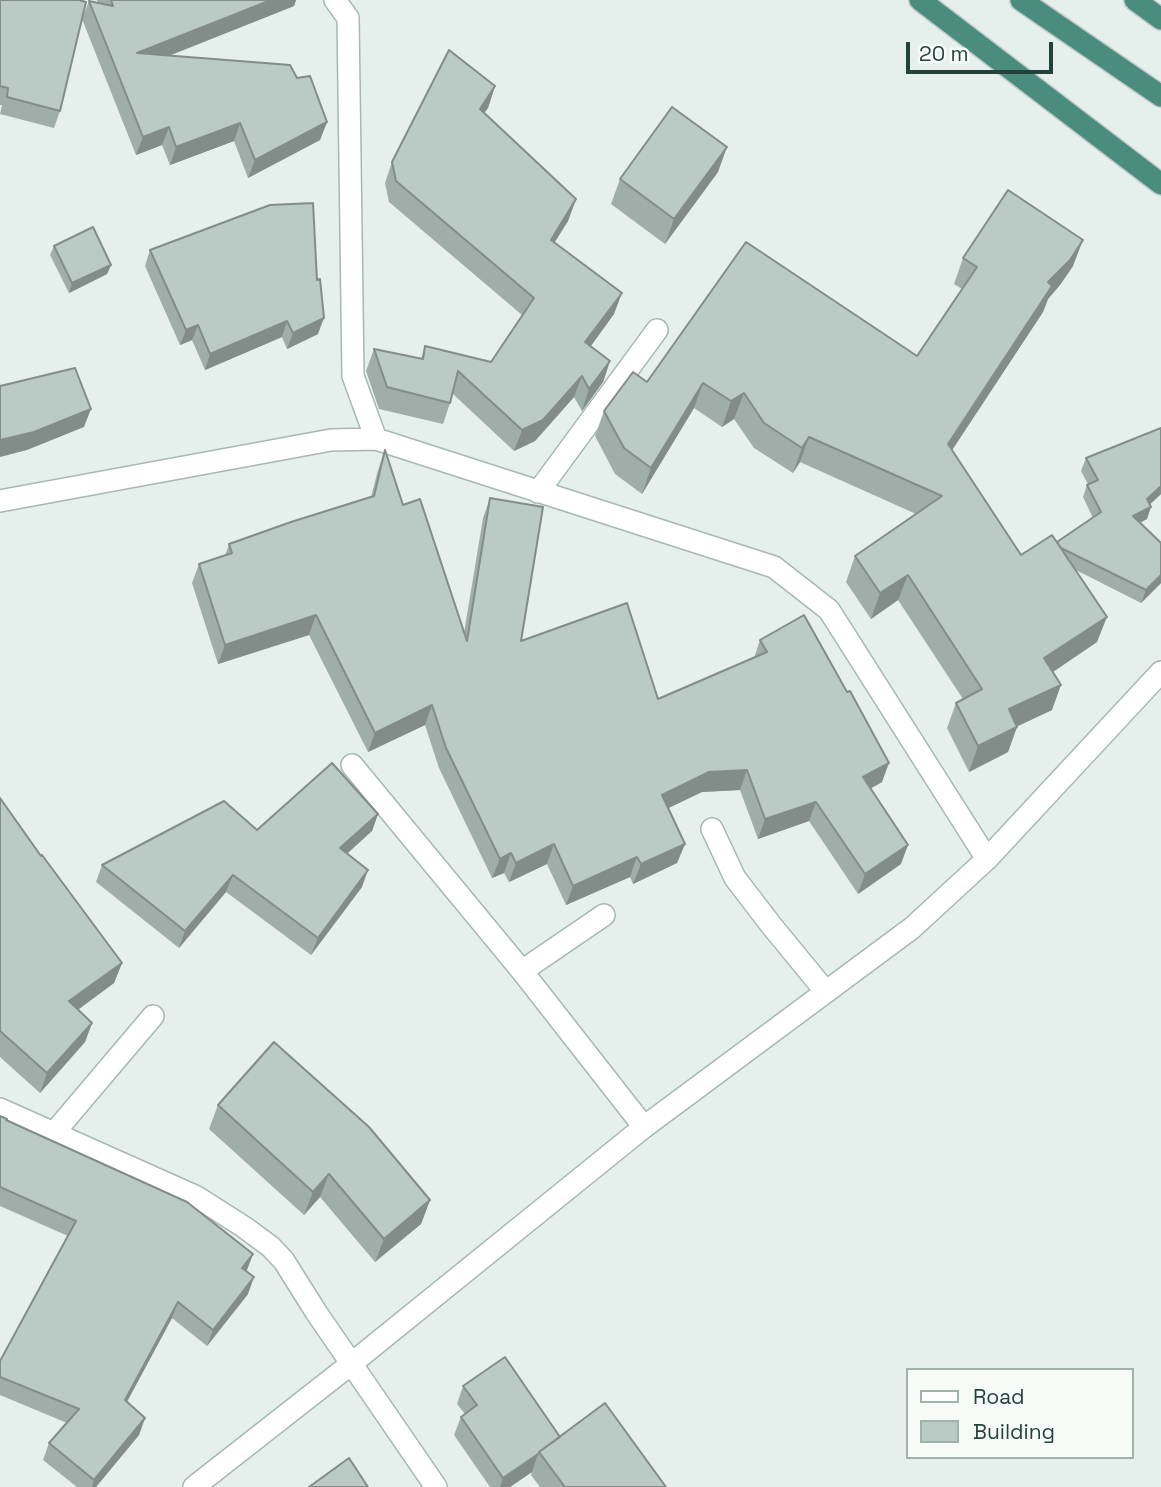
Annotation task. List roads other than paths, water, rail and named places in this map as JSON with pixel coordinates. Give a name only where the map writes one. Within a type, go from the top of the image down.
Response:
[{"type":"highway","points":[[920,0],[1161,184]]},
{"type":"highway","points":[[1021,0],[1161,96]]},
{"type":"highway","points":[[1135,0],[1161,19]]},
{"type":"street","points":[[335,0],[348,18],[353,376],[376,439]]},
{"type":"street","points":[[538,492],[657,330]]},
{"type":"street","points":[[0,501],[331,440],[376,439],[774,567],[829,610],[987,859]]},
{"type":"street","points":[[194,1487],[644,1127],[912,928],[987,859],[1157,682]]},
{"type":"street","points":[[352,765],[522,971],[644,1127]]},
{"type":"street","points":[[712,829],[735,878],[826,992]]},
{"type":"street","points":[[522,971],[604,915]]},
{"type":"street","points":[[53,1134],[153,1016]]},
{"type":"street","points":[[0,1109],[197,1197],[271,1247],[284,1261],[436,1487]]}]
